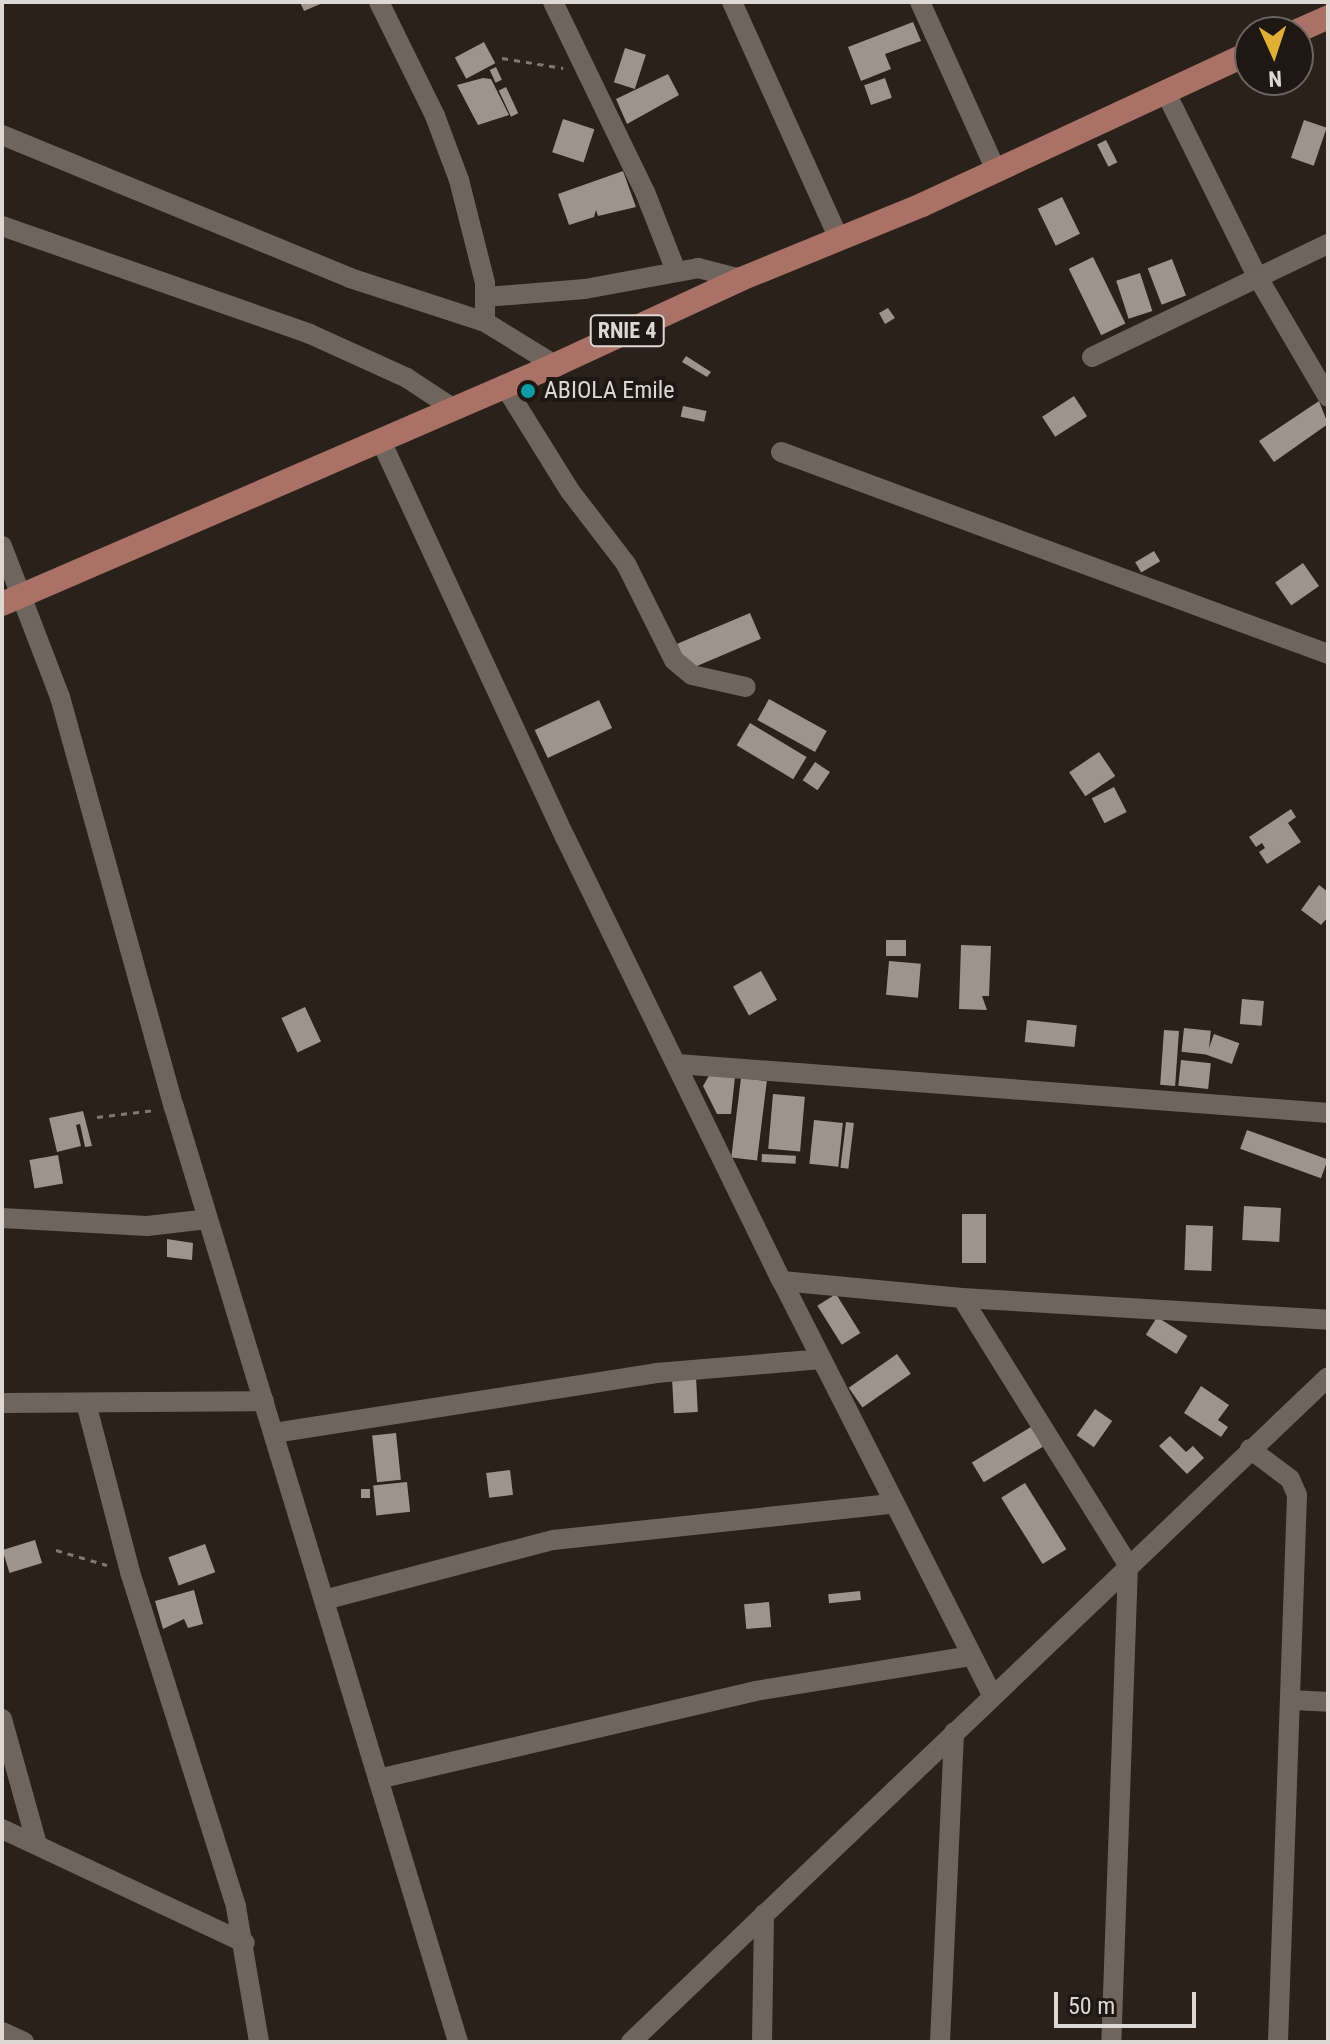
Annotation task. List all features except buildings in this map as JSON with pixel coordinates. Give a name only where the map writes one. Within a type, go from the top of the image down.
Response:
[{"type":"main road","name":"RNIE 4","points":[[11,600],[555,365],[741,279],[996,170],[1234,60]]},
{"type":"street","points":[[379,2],[435,116],[459,180],[486,297],[485,322]]},
{"type":"street","points":[[553,2],[590,72],[676,271]]},
{"type":"street","points":[[732,2],[839,239]]},
{"type":"street","points":[[920,2],[996,170]]},
{"type":"street","points":[[1165,91],[1257,276],[1327,392]]},
{"type":"street","points":[[2,135],[350,278],[485,322],[555,365]]},
{"type":"street","points":[[2,226],[310,334],[407,378],[454,409]]},
{"type":"street","points":[[1092,357],[1328,244]]},
{"type":"street","points":[[486,297],[585,289],[676,271],[714,269],[741,279]]},
{"type":"street","points":[[504,385],[570,491],[626,564],[674,660],[692,675],[746,687]]},
{"type":"street","points":[[381,441],[782,1281],[891,1504],[992,1695]]},
{"type":"street","points":[[781,452],[1328,654]]},
{"type":"street","points":[[2,546],[11,600],[60,697],[174,1107],[458,2042]]},
{"type":"street","points":[[677,1064],[1328,1113]]},
{"type":"street","points":[[2,1218],[147,1226],[208,1219]]},
{"type":"street","points":[[782,1281],[962,1298],[1328,1320]]},
{"type":"street","points":[[962,1298],[1128,1565],[1111,2042]]},
{"type":"street","points":[[274,1433],[656,1373],[821,1359]]},
{"type":"street","points":[[631,2042],[1328,1377]]},
{"type":"street","points":[[2,1403],[264,1401]]},
{"type":"street","points":[[86,1403],[130,1572],[245,1943],[259,2042]]},
{"type":"street","points":[[1250,1449],[1290,1479],[1297,1495],[1278,2042]]},
{"type":"street","points":[[324,1600],[553,1540],[891,1504]]},
{"type":"street","points":[[378,1779],[755,1691],[970,1656]]},
{"type":"street","points":[[1292,1700],[1328,1702]]},
{"type":"street","points":[[2,1719],[37,1844]]},
{"type":"street","points":[[940,2042],[954,1732]]},
{"type":"street","points":[[2,1829],[245,1943]]},
{"type":"street","points":[[762,2042],[764,1914]]},
{"type":"street","points":[[2,2032],[24,2042]]},
{"type":"path","points":[[502,58],[590,72]]},
{"type":"path","points":[[97,1117],[174,1107]]},
{"type":"path","points":[[56,1550],[130,1572]]},
{"type":"place","name":"ABIOLA Emile","points":[[528,391]]}]
